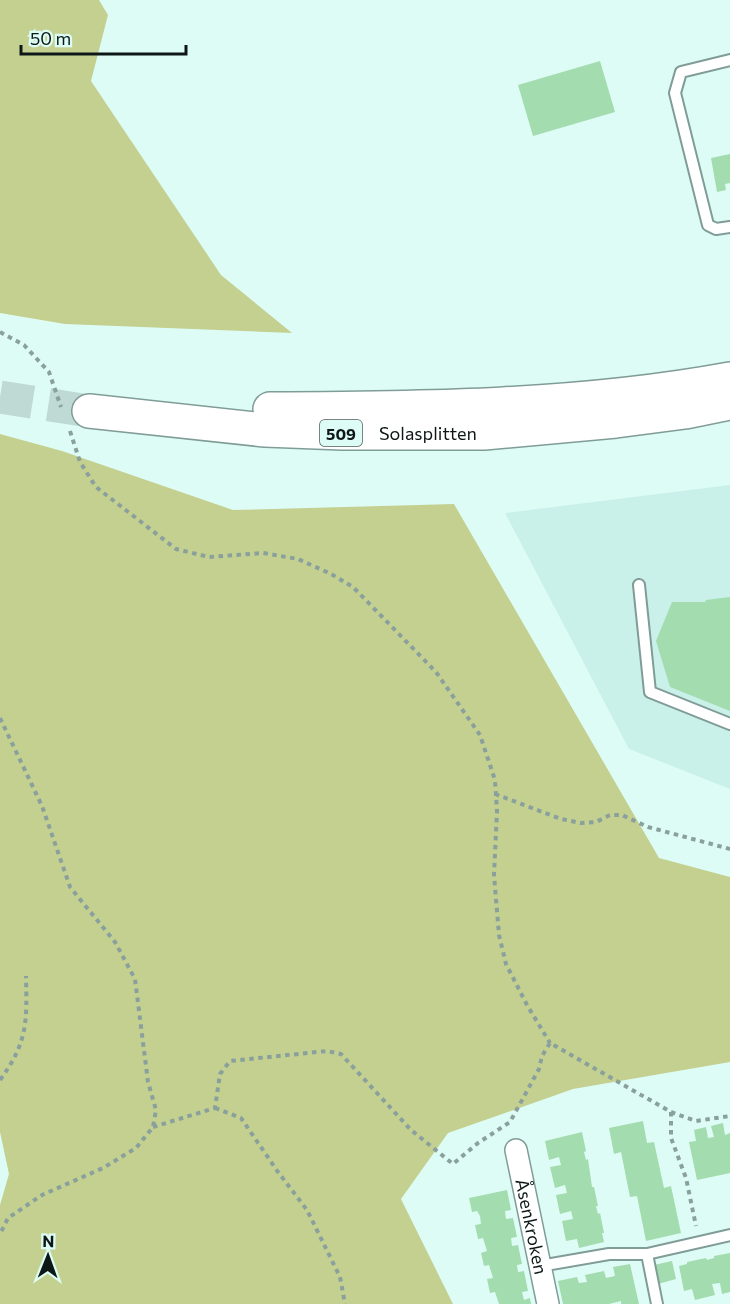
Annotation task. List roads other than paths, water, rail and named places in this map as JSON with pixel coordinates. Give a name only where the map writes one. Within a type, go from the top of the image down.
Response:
[{"type":"highway","name":"509","points":[[487,419],[730,359]]},
{"type":"highway","name":"Solasplitten","points":[[77,410],[265,430],[342,433],[487,419],[614,396],[682,388],[730,379]]},
{"type":"highway","name":"Solasplitten","points":[[487,419],[627,419],[685,412],[730,403]]},
{"type":"highway","name":"509","points":[[487,419],[614,434],[730,427]]},
{"type":"street","name":"Åsenkroken","points":[[516,1150],[548,1304]]},
{"type":"lane","points":[[730,60],[681,72],[675,93],[708,225],[716,229],[730,227]]},
{"type":"lane","points":[[639,585],[650,692],[730,724]]},
{"type":"lane","points":[[540,1266],[609,1254],[647,1254],[730,1235]]},
{"type":"lane","points":[[647,1254],[657,1304]]},
{"type":"tunnel","points":[[0,397],[89,411]]}]
